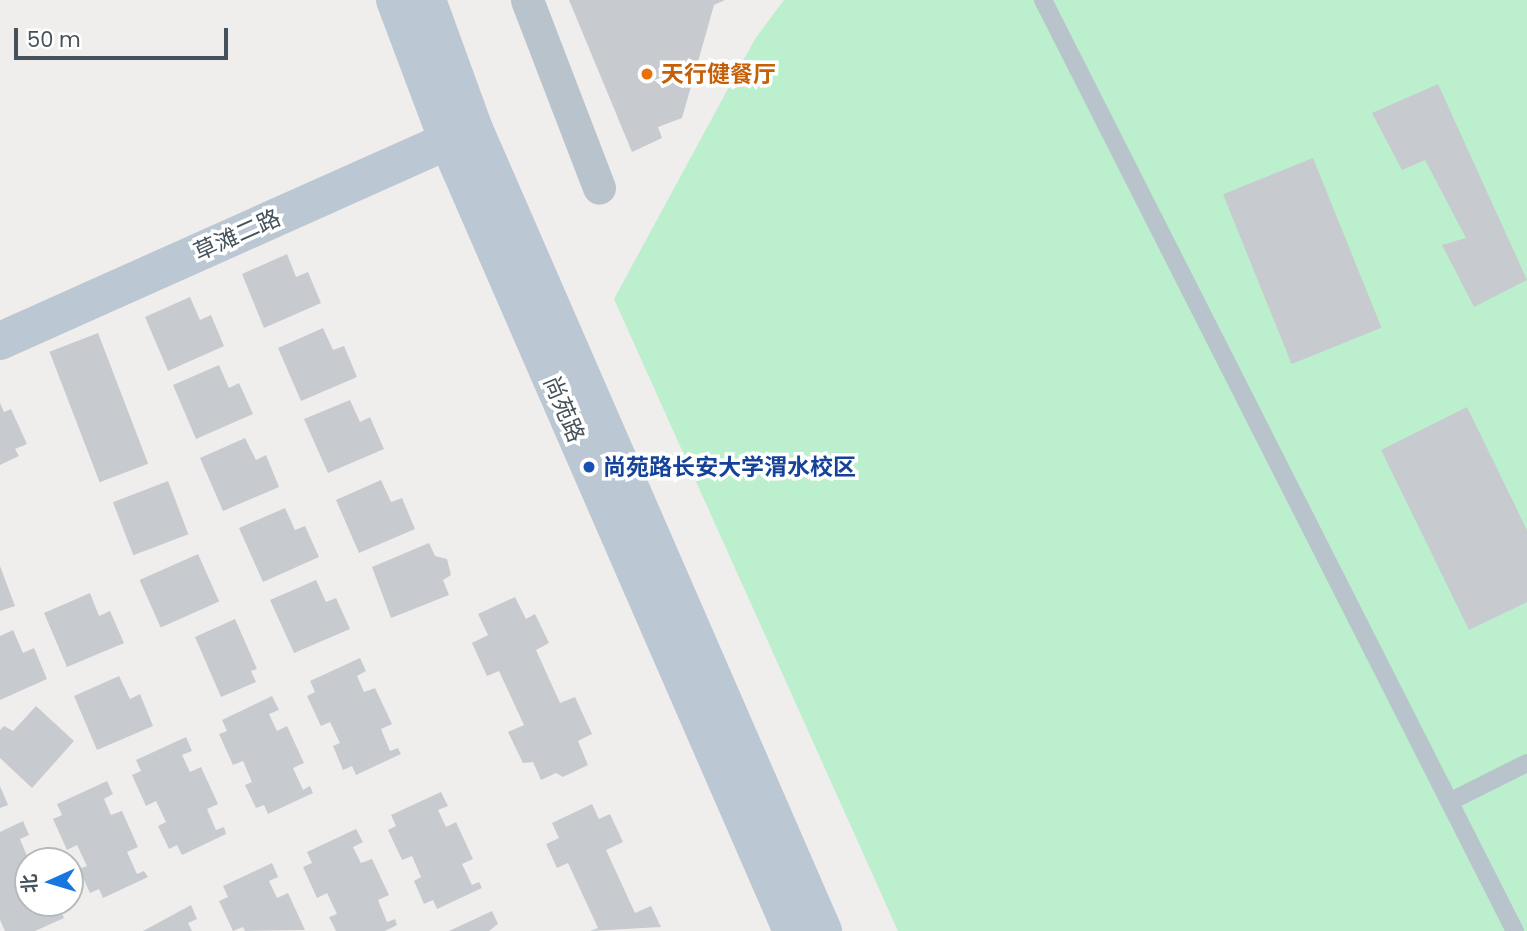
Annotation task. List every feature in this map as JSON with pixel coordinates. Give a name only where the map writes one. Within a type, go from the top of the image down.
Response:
[{"type":"main road","name":"尚苑路","points":[[395,0],[461,135],[823,931]]},
{"type":"main road","name":"尚苑路","points":[[427,0],[461,135],[792,931]]},
{"type":"main road","name":"草滩二路","points":[[0,341],[461,135]]},
{"type":"street","points":[[527,0],[599,188]]},
{"type":"lane","points":[[1043,0],[1515,931]]},
{"type":"lane","points":[[1451,801],[1527,763]]},
{"type":"green space","points":[[784,0],[1527,0],[1527,931],[898,931],[614,299],[755,39]]},
{"type":"building","name":"天行健餐厅","points":[[569,0],[725,0],[714,5],[682,118],[658,127],[662,138],[632,152]]},
{"type":"building","points":[[1438,84],[1527,280],[1474,307],[1442,245],[1466,238],[1425,160],[1402,170],[1372,113]]},
{"type":"building","points":[[1313,158],[1382,328],[1292,364],[1223,194]]},
{"type":"building","points":[[287,254],[296,277],[308,272],[321,303],[264,328],[242,274]]},
{"type":"building","points":[[190,297],[200,320],[211,315],[224,346],[168,371],[145,317]]},
{"type":"building","points":[[323,328],[333,350],[344,346],[357,377],[301,401],[278,348]]},
{"type":"building","points":[[98,333],[148,464],[100,482],[49,352]]},
{"type":"building","points":[[219,365],[229,388],[239,383],[253,414],[196,439],[173,385]]},
{"type":"building","points":[[350,400],[360,422],[370,417],[384,449],[328,473],[304,419]]},
{"type":"building","points":[[0,403],[4,412],[11,409],[27,444],[15,449],[19,456],[0,465]]},
{"type":"building","points":[[1467,407],[1527,530],[1527,602],[1469,630],[1381,450]]},
{"type":"building","points":[[245,438],[256,460],[266,455],[279,487],[223,511],[200,458]]},
{"type":"building","points":[[381,480],[391,502],[402,498],[415,529],[359,553],[336,500]]},
{"type":"building","points":[[168,481],[188,534],[133,555],[113,502]]},
{"type":"building","points":[[285,508],[295,530],[305,526],[319,557],[263,582],[239,528]]},
{"type":"building","points":[[429,543],[435,556],[447,559],[451,575],[443,580],[449,595],[391,618],[372,567]]},
{"type":"building","points":[[198,554],[219,602],[161,628],[140,580]]},
{"type":"building","points":[[0,566],[15,606],[0,611]]},
{"type":"building","points":[[316,580],[326,602],[336,598],[350,629],[294,653],[270,600]]},
{"type":"building","points":[[90,593],[99,616],[110,611],[124,643],[67,667],[44,613]]},
{"type":"building","points":[[515,597],[526,619],[535,614],[549,643],[536,650],[560,703],[575,697],[592,734],[578,741],[588,765],[563,777],[556,773],[541,780],[533,762],[523,763],[508,732],[524,725],[499,671],[487,676],[472,643],[488,635],[478,614]]},
{"type":"building","points":[[235,619],[257,669],[251,671],[256,682],[221,697],[195,637]]},
{"type":"building","points":[[13,630],[23,653],[34,648],[47,679],[0,700],[0,636]]},
{"type":"building","points":[[360,658],[366,671],[357,676],[364,692],[375,688],[392,724],[381,729],[390,751],[398,748],[401,754],[356,775],[352,766],[343,770],[333,746],[340,743],[330,722],[321,726],[307,696],[315,692],[310,681]]},
{"type":"building","points":[[119,676],[130,699],[140,694],[153,726],[97,750],[74,696]]},
{"type":"building","points":[[272,696],[279,710],[269,714],[277,731],[287,726],[304,763],[293,768],[303,790],[310,786],[313,793],[268,814],[264,805],[256,808],[245,785],[252,782],[243,761],[233,765],[219,734],[227,731],[222,720]]},
{"type":"building","points":[[36,706],[74,741],[32,788],[0,758],[0,730],[4,726],[13,731]]},
{"type":"building","points":[[186,737],[192,751],[182,755],[190,772],[201,767],[218,804],[207,809],[216,830],[224,827],[226,834],[182,855],[177,845],[169,849],[158,826],[166,822],[156,801],[146,806],[132,775],[141,771],[136,760]]},
{"type":"building","points":[[107,781],[113,794],[104,799],[111,815],[122,811],[138,847],[127,852],[137,874],[144,871],[148,877],[103,898],[99,889],[90,893],[84,880],[84,867],[87,866],[84,847],[66,847],[53,819],[62,815],[57,804]]},
{"type":"building","points":[[0,786],[8,805],[0,808]]},
{"type":"building","points":[[441,792],[448,806],[438,810],[446,827],[456,822],[473,859],[462,864],[472,885],[479,882],[482,888],[437,909],[433,900],[424,904],[414,881],[421,877],[412,856],[402,860],[388,830],[396,826],[391,815]]},
{"type":"building","points":[[592,804],[599,819],[610,814],[623,842],[606,850],[635,913],[651,906],[661,927],[590,931],[598,928],[568,863],[557,868],[546,844],[559,838],[552,823]]},
{"type":"building","points":[[23,821],[29,835],[20,839],[23,847],[14,847],[14,917],[64,918],[35,931],[5,931],[0,920],[0,832]]},
{"type":"building","points":[[356,829],[363,842],[353,847],[361,863],[372,859],[389,895],[378,900],[387,922],[395,919],[397,925],[385,931],[336,931],[329,917],[337,914],[327,893],[317,898],[303,867],[312,863],[307,852]]},
{"type":"building","points":[[272,863],[278,877],[269,881],[277,898],[288,893],[305,930],[245,931],[243,927],[233,931],[219,901],[228,897],[223,886]]},
{"type":"building","points":[[191,905],[197,919],[188,923],[192,931],[143,931]]},
{"type":"building","points":[[492,911],[498,924],[489,931],[449,931]]},
{"type":"place","name":"天行健餐厅","points":[[647,74]]},
{"type":"place","name":"尚苑路长安大学渭水校区","points":[[589,467]]}]
